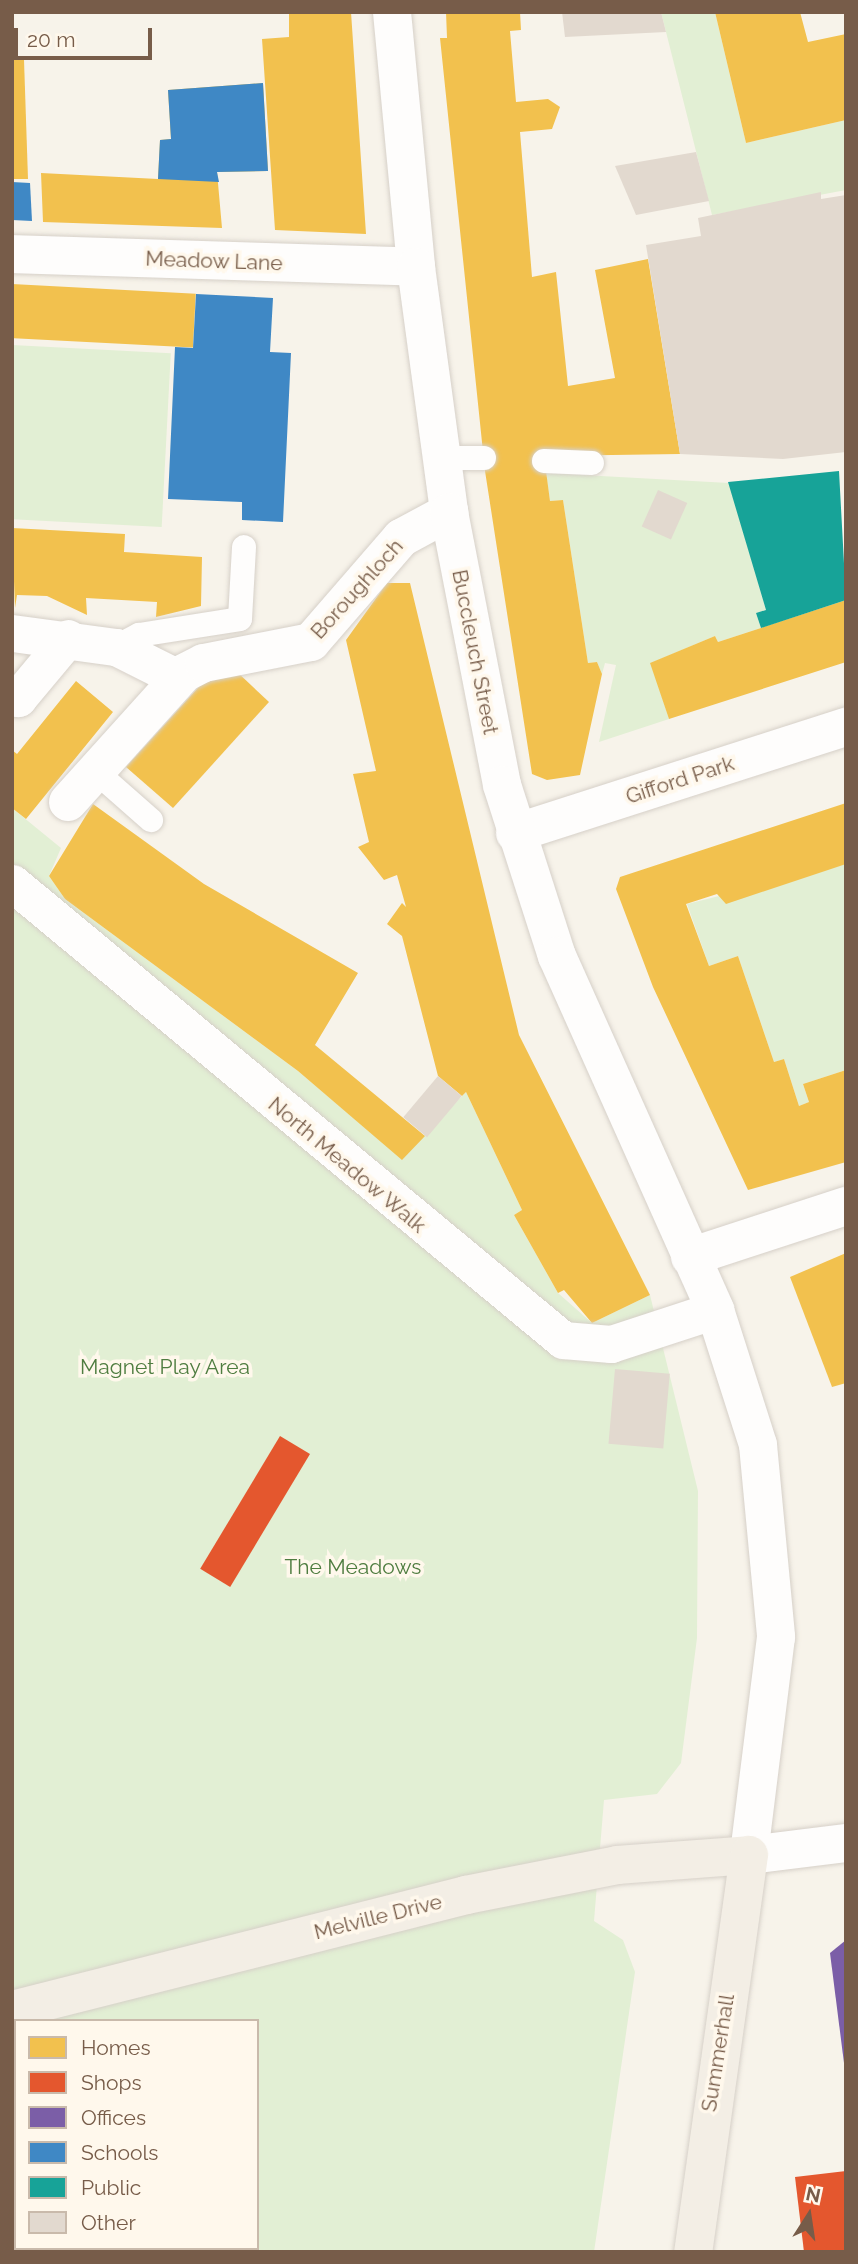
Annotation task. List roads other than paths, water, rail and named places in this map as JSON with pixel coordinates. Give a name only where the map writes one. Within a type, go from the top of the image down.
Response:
[{"type":"main road","name":"Melville Drive","points":[[12,2010],[466,1895],[617,1865],[749,1855]]},
{"type":"main road","name":"Summerhall","points":[[693,2252],[749,1855]]},
{"type":"street","name":"Buccleuch Street","points":[[392,12],[416,267],[449,512],[514,833],[592,1041],[715,1310],[758,1446],[774,1572],[770,1725],[749,1855]]},
{"type":"street","name":"Meadow Lane","points":[[12,254],[416,267]]},
{"type":"street","name":"Boroughloch","points":[[68,802],[178,678],[204,663],[311,642],[401,538],[449,512]]},
{"type":"street","points":[[12,633],[68,638],[116,647],[178,678]]},
{"type":"street","points":[[12,693],[18,698],[68,638]]},
{"type":"street","name":"Gifford Park","points":[[514,833],[846,727]]},
{"type":"street","name":"North Meadow Walk","points":[[12,883],[563,1339],[611,1343],[715,1310]]},
{"type":"street","points":[[690,1257],[846,1206]]},
{"type":"street","points":[[749,1855],[846,1843]]},
{"type":"lane","points":[[442,458],[484,458]]},
{"type":"lane","points":[[544,461],[592,463]]},
{"type":"lane","points":[[116,647],[139,635],[240,620],[244,547]]},
{"type":"lane","points":[[94,770],[151,820]]},
{"type":"park label","name":"Magnet Play Area","points":[[165,1367]]},
{"type":"park label","name":"The Meadows","points":[[353,1567]]}]
